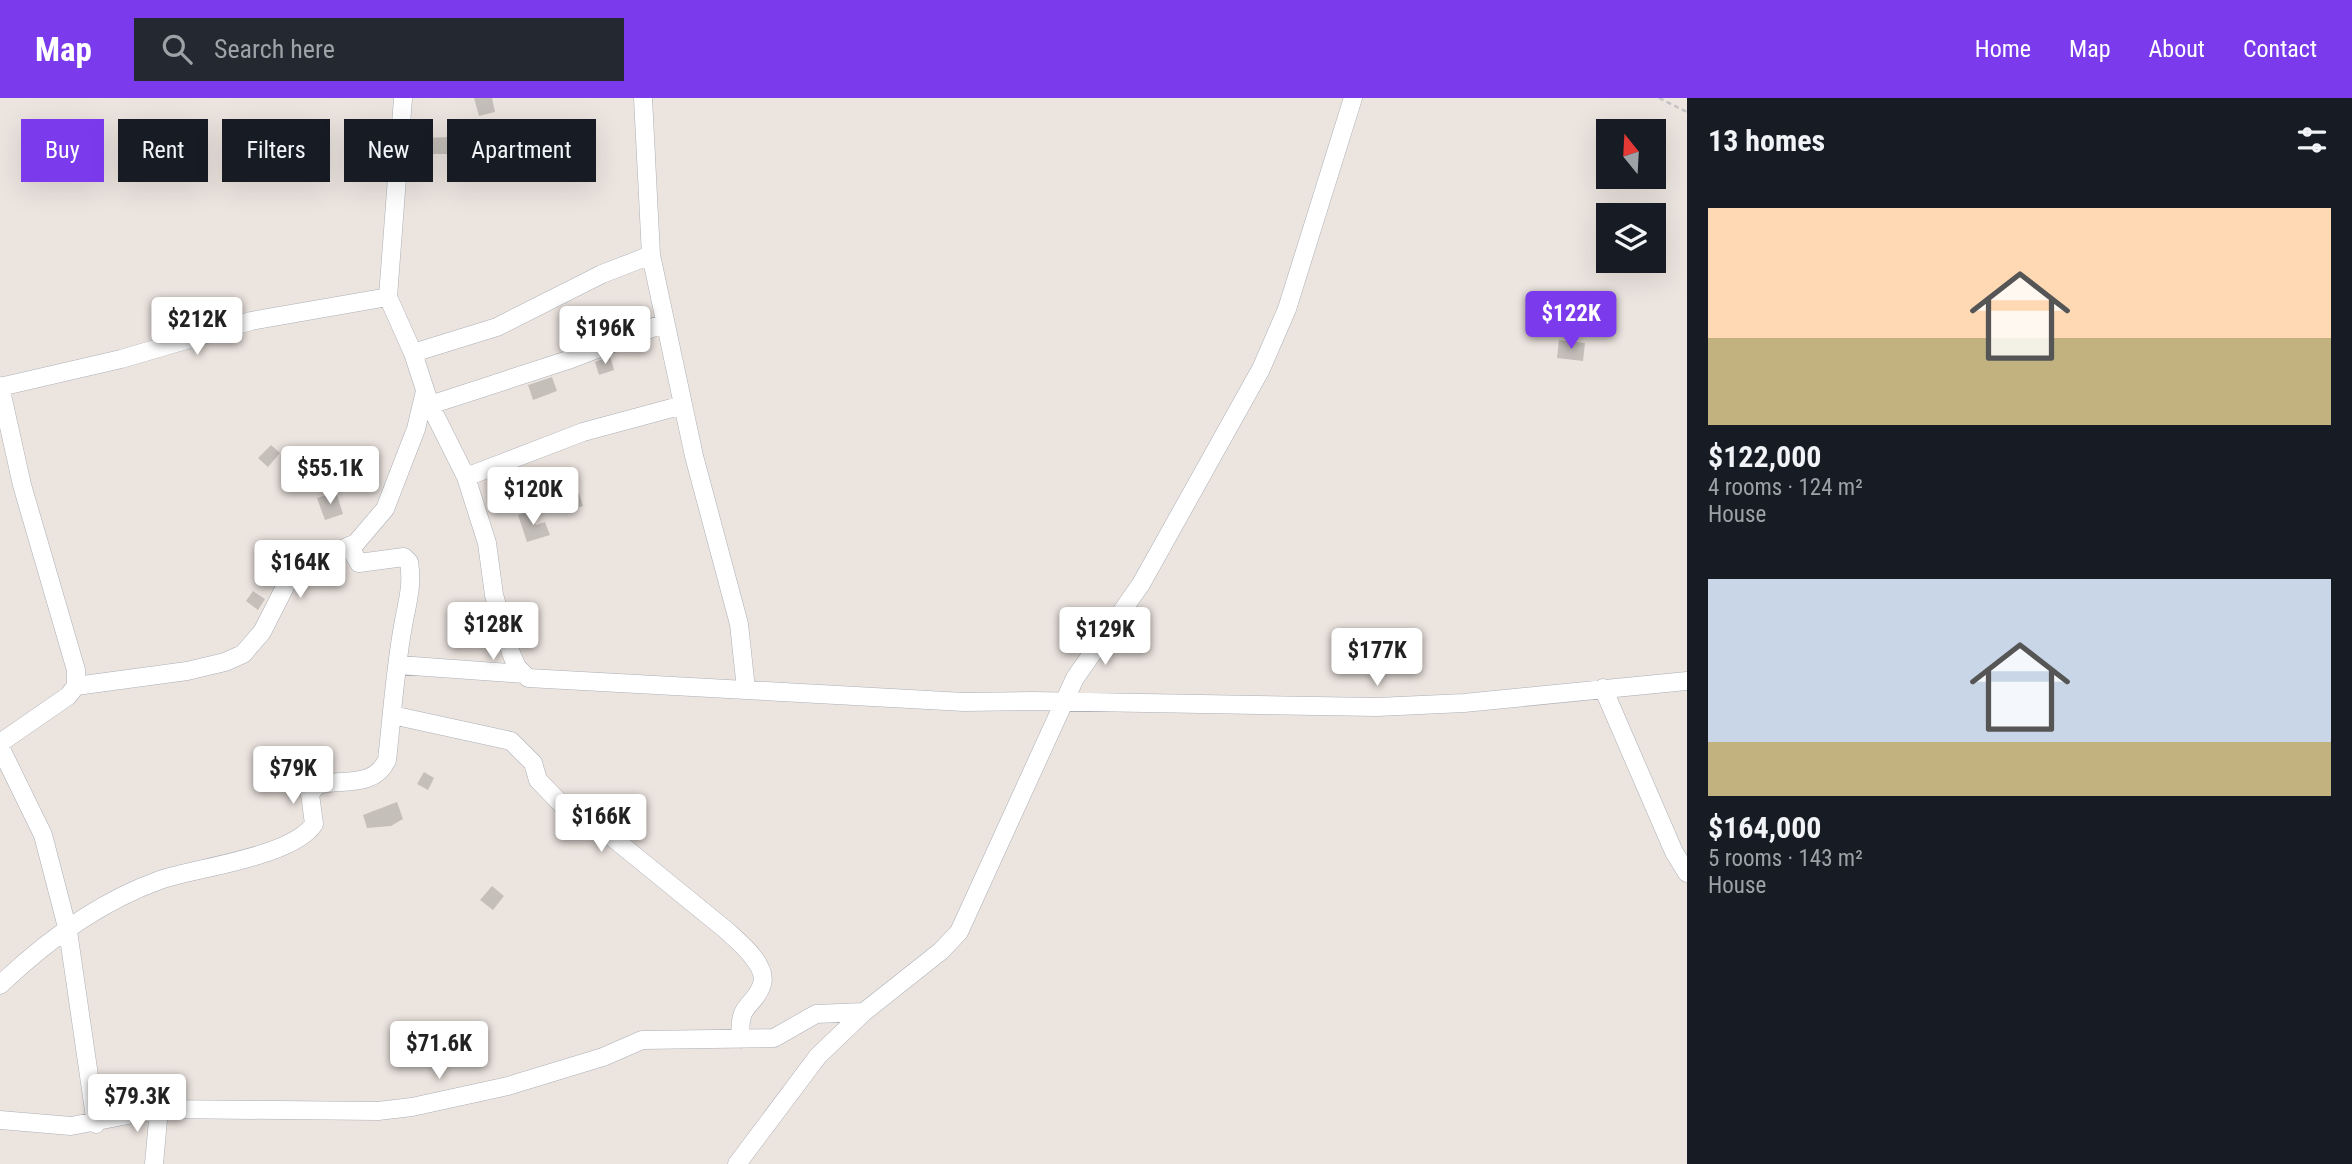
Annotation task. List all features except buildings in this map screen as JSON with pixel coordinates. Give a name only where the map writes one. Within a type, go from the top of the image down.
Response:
[{"type":"street","points":[[403,98],[388,297],[413,354],[428,398],[466,477],[488,543],[494,595],[505,635],[517,667],[528,678],[562,682],[746,688],[951,702],[1377,708],[1464,703],[1687,681]]},
{"type":"street","points":[[643,98],[650,255],[683,405],[735,603],[746,688]]},
{"type":"street","points":[[737,1164],[818,1056],[864,1012],[941,951],[959,932],[1005,837],[1026,783],[1082,668],[1140,584],[1261,369],[1287,309],[1353,98]]},
{"type":"street","points":[[413,354],[497,327],[602,274],[650,255]]},
{"type":"street","points":[[76,687],[71,646],[22,485],[0,386],[121,359],[251,321],[388,297]]},
{"type":"street","points":[[428,398],[568,360],[665,323]]},
{"type":"street","points":[[96,1124],[68,931],[43,835],[0,745],[68,696],[76,687],[187,671],[243,654],[262,632],[289,579],[319,559],[350,548],[364,537],[390,498],[401,461],[428,398]]},
{"type":"street","points":[[466,477],[583,432],[683,405]]},
{"type":"street","points":[[0,985],[38,949],[122,897],[160,880],[280,847],[310,831],[314,824],[312,788],[334,780],[368,780],[381,773],[387,760],[403,625],[411,596],[410,562],[404,557],[364,564],[350,548]]},
{"type":"street","points":[[399,665],[524,674]]},
{"type":"street","points":[[1603,688],[1674,852],[1687,873]]},
{"type":"street","points":[[392,715],[511,741],[533,763],[538,780],[568,811],[597,825],[746,948],[762,977],[762,985],[740,1018],[741,1039]]},
{"type":"street","points":[[0,1120],[71,1126],[96,1124],[159,1109],[378,1111],[412,1107],[508,1086],[603,1057],[642,1040],[774,1038],[816,1014],[864,1012]]},
{"type":"street","points":[[154,1164],[159,1109]]},
{"type":"path","points":[[1659,98],[1687,111]]}]
